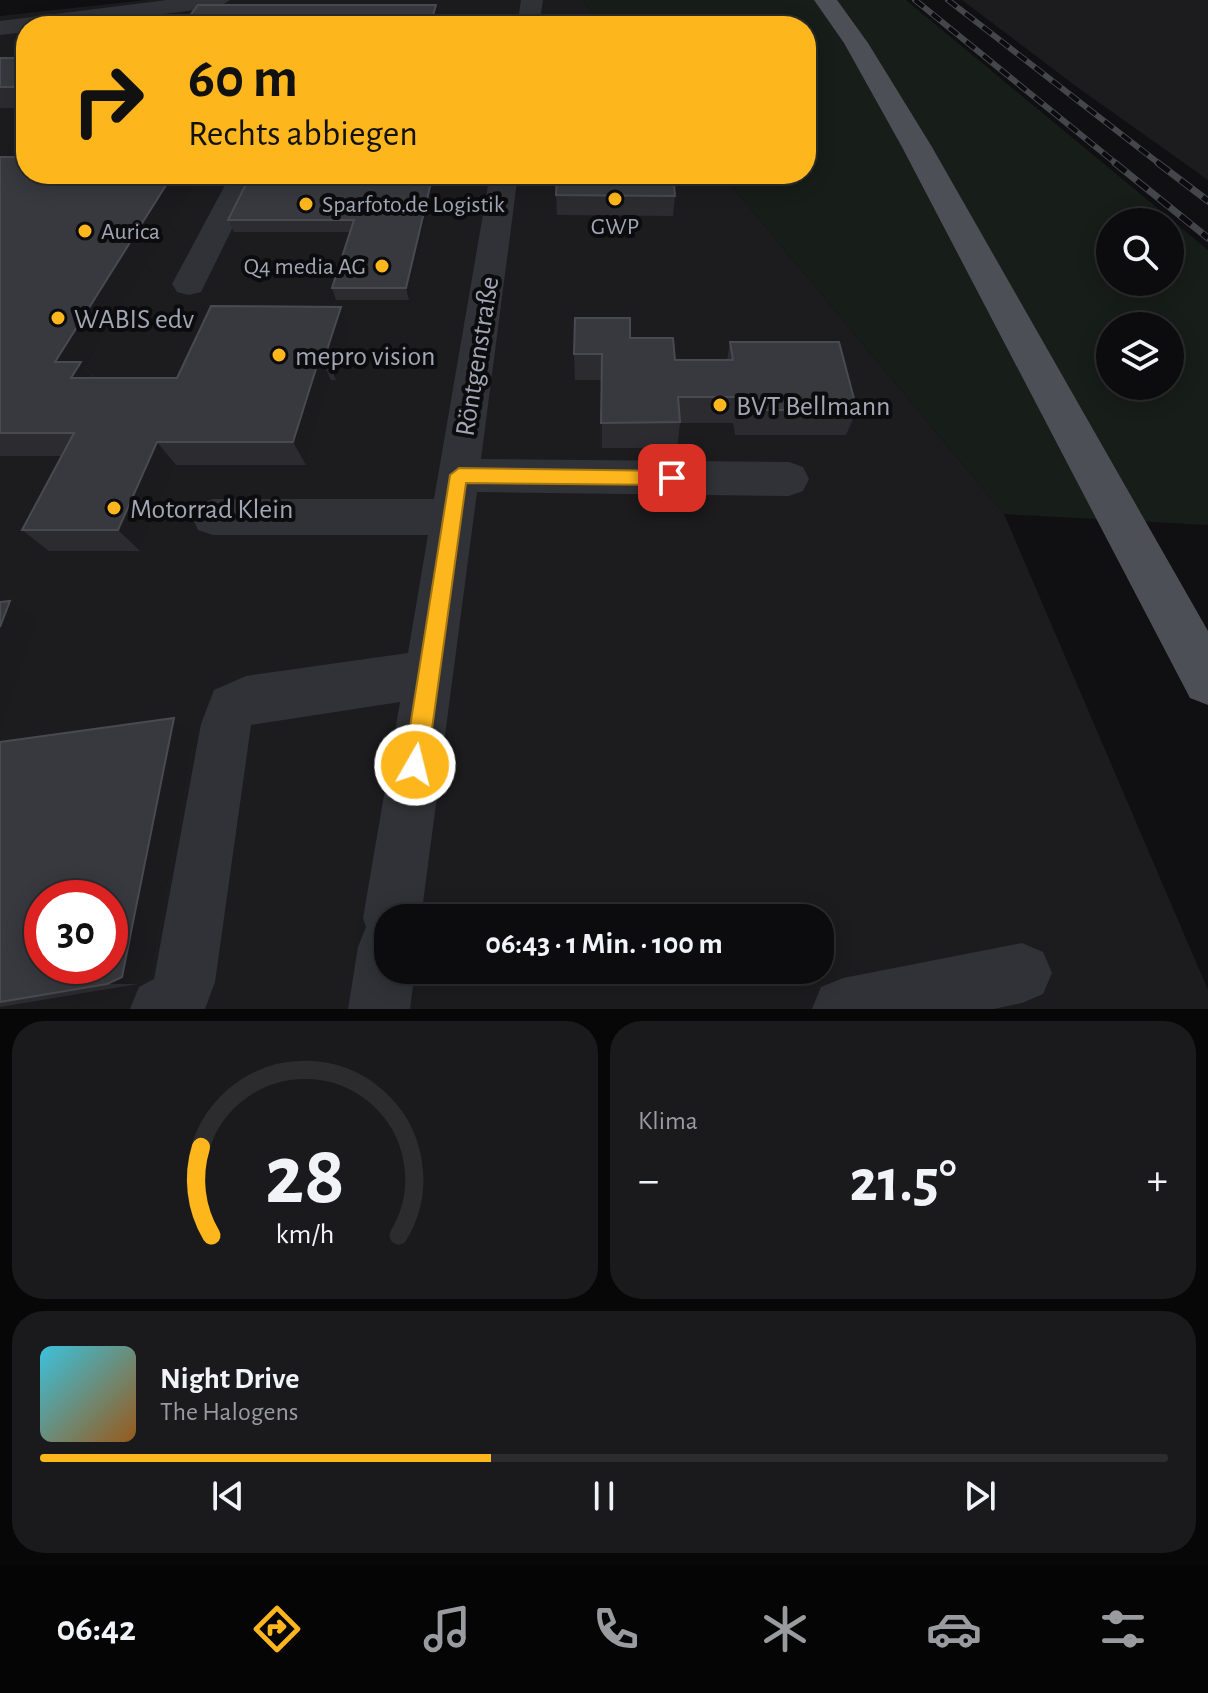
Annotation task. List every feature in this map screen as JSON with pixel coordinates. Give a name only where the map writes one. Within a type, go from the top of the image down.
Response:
[{"type":"main road","points":[[825,0],[856,43],[917,147],[1208,680]]},
{"type":"street","points":[[94,16],[219,0]]},
{"type":"street","points":[[189,284],[240,184]]},
{"type":"street","name":"Röntgenstraße","points":[[394,904],[503,184]]},
{"type":"street","points":[[459,475],[789,479]]},
{"type":"street","points":[[213,517],[453,517]]},
{"type":"street","points":[[161,1009],[170,1007],[180,997],[184,982],[226,724],[232,708],[246,700],[429,674]]},
{"type":"street","points":[[843,1009],[1022,973]]},
{"type":"street","points":[[379,1009],[383,984]]},
{"type":"shaded area","points":[[146,0],[583,0],[594,16],[16,16],[16,184],[730,184],[1004,514],[1208,990],[1208,1009],[0,1009],[0,16]]},
{"type":"shaded area","points":[[583,0],[906,0],[1157,208],[1096,208],[1096,296],[1184,296],[1184,230],[1208,250],[1208,525],[1004,514],[730,184],[816,184],[816,16],[594,16]]},
{"type":"shaded area","points":[[962,0],[1208,0],[1208,180],[1077,87]]},
{"type":"building","points":[[198,5],[436,5],[433,16],[190,16]]},
{"type":"building","points":[[0,58],[16,58],[16,84],[0,87]]},
{"type":"building","points":[[0,157],[16,157],[16,184],[167,184],[55,362],[81,362],[71,378],[177,378],[211,306],[341,307],[325,356],[320,356],[293,442],[157,442],[118,530],[22,530],[74,433],[0,433]]},
{"type":"building","points":[[246,184],[431,184],[406,288],[332,288],[354,220],[228,220]]},
{"type":"building","points":[[557,184],[674,184],[675,196],[556,195]]},
{"type":"building","points":[[575,318],[630,318],[630,338],[673,338],[675,360],[733,360],[730,342],[839,342],[857,410],[741,410],[739,397],[678,397],[680,422],[601,423],[602,354],[574,354]]},
{"type":"building","points":[[10,601],[0,627],[0,602]]},
{"type":"building","points":[[174,718],[128,947],[128,880],[24,880],[24,984],[107,984],[0,1002],[0,742]]},
{"type":"railway","points":[[915,0],[1118,165]]},
{"type":"railway","points":[[948,0],[1161,165]]},
{"type":"railway","points":[[1115,163],[1208,238]]},
{"type":"railway","points":[[1158,163],[1208,201]]},
{"type":"place","name":"GWP","points":[[615,199]]},
{"type":"place","name":"Sparfoto.de Logistik","points":[[306,204]]},
{"type":"place","name":"Aurica","points":[[85,231]]},
{"type":"place","name":"Q4 media AG","points":[[382,266]]},
{"type":"place","name":"WABIS edv","points":[[58,318]]},
{"type":"place","name":"mepro vision","points":[[279,355]]},
{"type":"place","name":"BVT Bellmann","points":[[720,405]]},
{"type":"place","name":"Motorrad Klein","points":[[114,508]]},
{"type":"route","points":[[415,765],[459,475],[672,478]]}]
